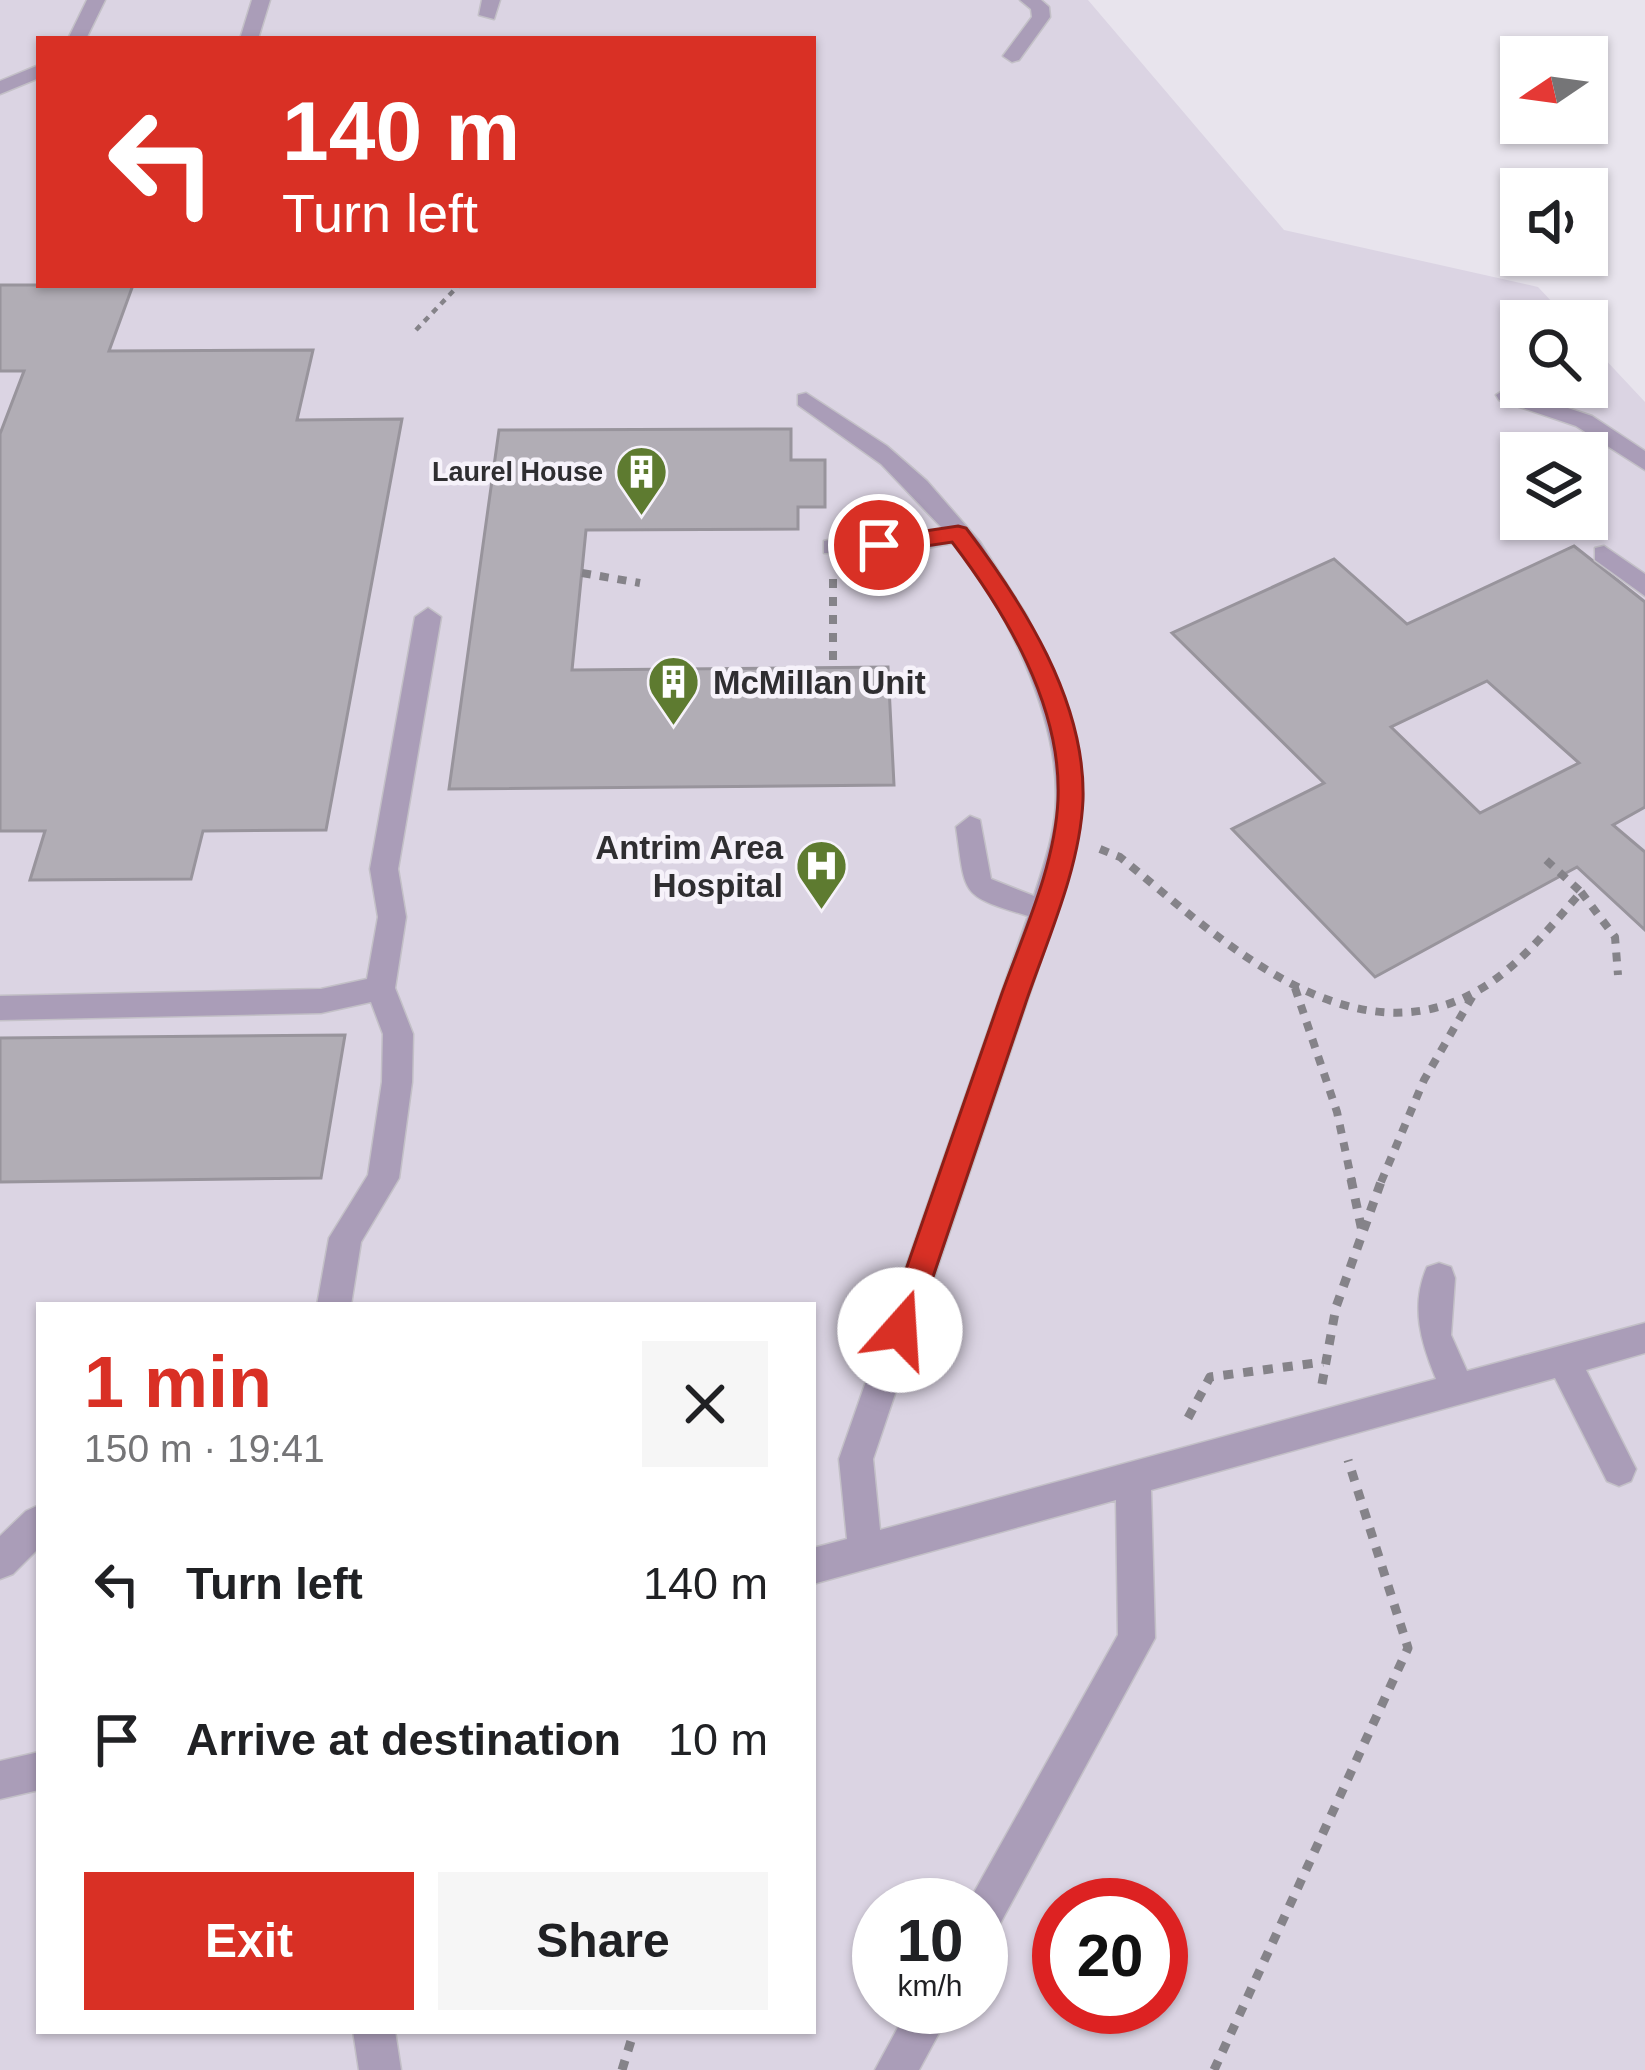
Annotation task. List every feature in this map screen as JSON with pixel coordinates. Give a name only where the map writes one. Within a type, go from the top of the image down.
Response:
[{"type":"lane","points":[[78,36],[96,0]]},
{"type":"lane","points":[[250,36],[261,0]]},
{"type":"lane","points":[[1012,56],[1041,17],[1040,7],[1029,0]]},
{"type":"lane","points":[[0,88],[36,72]]},
{"type":"lane","points":[[806,400],[885,455],[922,490],[1012,607],[1037,657],[1067,761],[1070,798],[1066,836],[1045,910],[856,1459],[860,1519],[868,1551]]},
{"type":"lane","points":[[1547,408],[1584,421],[1645,462]]},
{"type":"lane","points":[[833,547],[906,544],[958,534]]},
{"type":"lane","points":[[1604,554],[1645,587]]},
{"type":"lane","points":[[334,1302],[345,1238],[382,1178],[394,1102],[398,1034],[380,988],[392,917],[384,869],[428,617]]},
{"type":"lane","points":[[970,827],[978,884],[988,893],[1045,910]]},
{"type":"lane","points":[[0,1008],[321,1001],[380,988]]},
{"type":"lane","points":[[1439,1278],[1434,1334],[1458,1390]]},
{"type":"lane","points":[[816,1565],[1645,1338]]},
{"type":"lane","points":[[1562,1360],[1619,1469]]},
{"type":"lane","points":[[1004,1878],[1137,1638],[1133,1478]]},
{"type":"lane","points":[[0,1562],[36,1526]]},
{"type":"lane","points":[[0,1780],[36,1772]]},
{"type":"lane","points":[[374,2034],[380,2070]]},
{"type":"lane","points":[[896,2070],[917,2034]]},
{"type":"path","points":[[416,330],[456,288]]},
{"type":"path","points":[[833,547],[833,668]]},
{"type":"path","points":[[582,573],[640,583]]},
{"type":"path","points":[[1066,836],[1120,857],[1271,977],[1295,988],[1373,1015],[1435,1005],[1475,992]]},
{"type":"path","points":[[1545,859],[1581,892],[1615,937],[1618,975]]},
{"type":"path","points":[[1214,2070],[1408,1648],[1397,1624],[1366,1499],[1330,1423],[1322,1394],[1323,1362],[1362,1233],[1402,1120],[1439,1046],[1475,992],[1541,936],[1581,892]]},
{"type":"path","points":[[1295,988],[1337,1112],[1362,1233]]},
{"type":"path","points":[[622,2070],[633,2034]]},
{"type":"shaded area","name":"Antrim Area Hospital","points":[[0,0],[1088,0],[1284,230],[1538,287],[1550,300],[1500,300],[1500,408],[1608,408],[1608,362],[1645,402],[1645,2070],[0,2070]]},
{"type":"building","points":[[0,285],[132,288],[109,351],[313,350],[297,420],[402,419],[326,830],[203,831],[191,879],[30,880],[45,831],[0,831],[0,434],[24,371],[0,371]]},
{"type":"building","points":[[791,429],[791,460],[825,460],[825,507],[798,507],[798,529],[586,530],[572,670],[888,667],[894,785],[449,789],[499,430]]},
{"type":"building","points":[[1574,546],[1645,602],[1645,807],[1613,825],[1645,852],[1645,930],[1577,867],[1375,977],[1232,829],[1324,783],[1172,633],[1334,559],[1407,624]],"holes":[[[1487,681],[1579,763],[1480,813],[1391,727]]]},
{"type":"building","points":[[345,1035],[321,1178],[0,1182],[0,1038]]},
{"type":"place","name":"Laurel House","points":[[642,518]]},
{"type":"place","name":"McMillan Unit","points":[[674,728]]},
{"type":"place","name":"Antrim Area Hospital","points":[[822,912]]},
{"type":"route","points":[[879,545],[958,534],[1002,591],[1022,623],[1049,690],[1067,761],[1070,798],[1066,836],[1045,910],[900,1330]]}]
